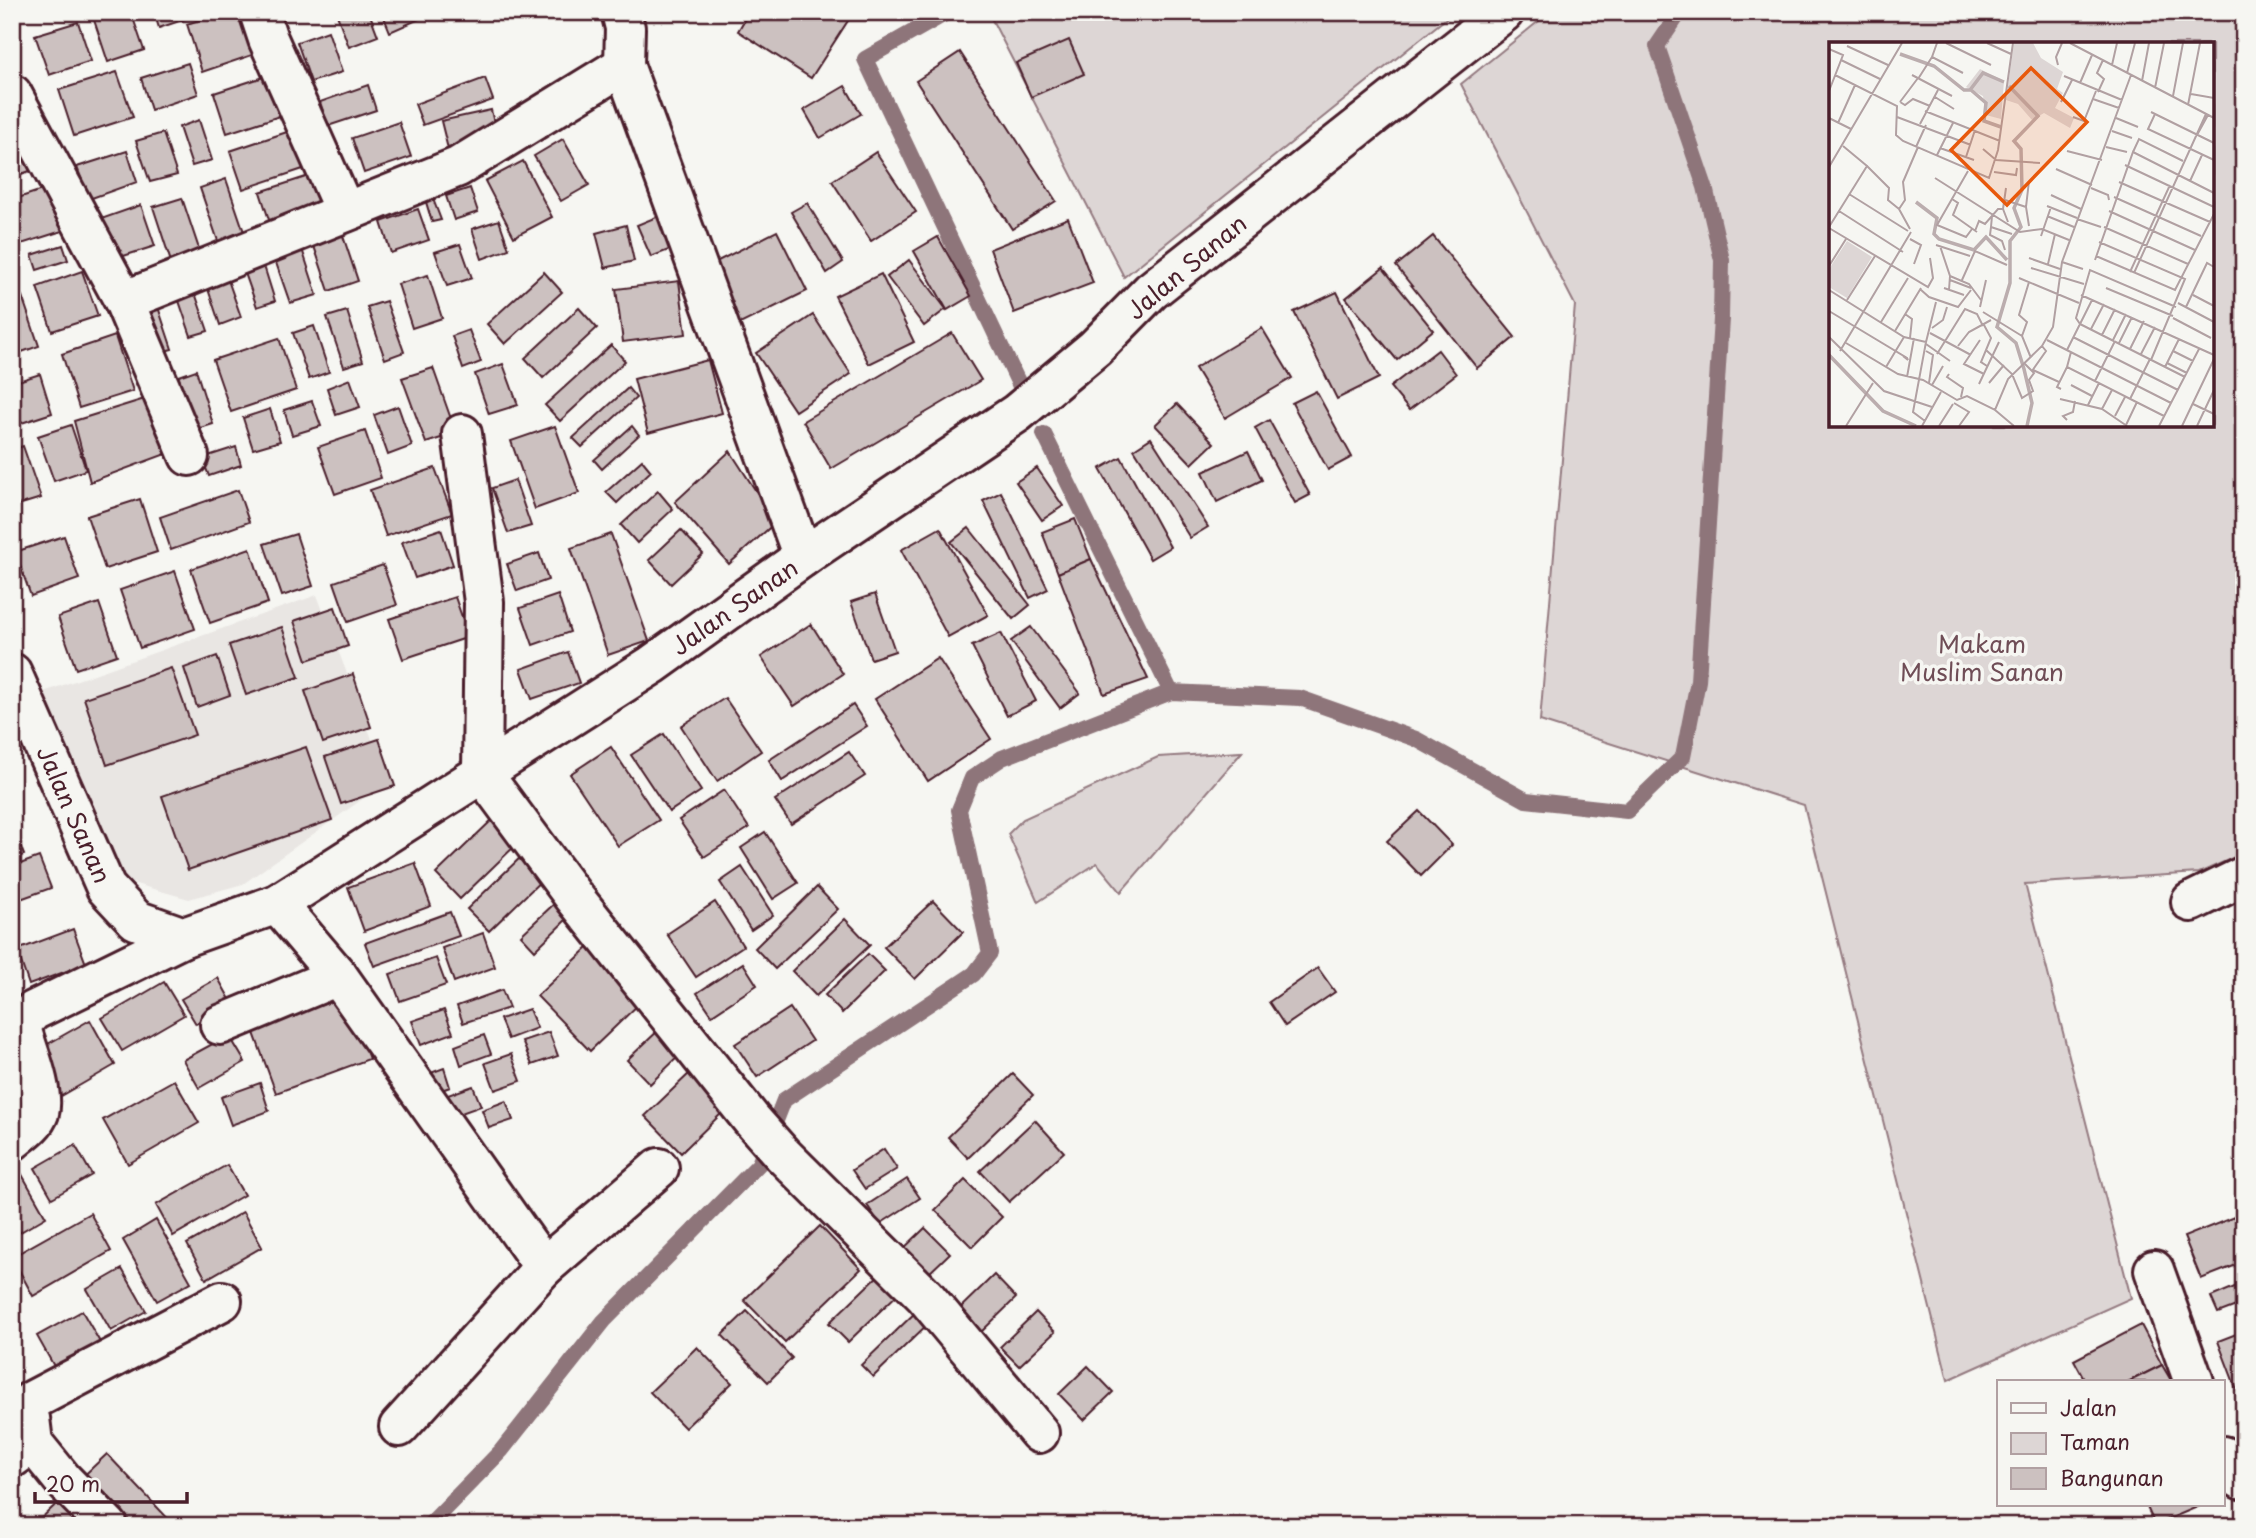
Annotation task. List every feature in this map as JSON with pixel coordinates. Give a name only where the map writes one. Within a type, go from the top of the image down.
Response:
[{"type":"street","points":[[258,12],[345,212]]},
{"type":"street","points":[[621,12],[625,28],[624,65],[803,557]]},
{"type":"street","name":"Jalan Sanan","points":[[12,673],[106,888],[136,920],[184,937],[277,904],[652,665],[803,557],[1017,413],[1096,348],[1151,291],[1504,12]]},
{"type":"street","points":[[124,301],[458,167],[624,65]]},
{"type":"street","points":[[12,94],[124,301],[189,456]]},
{"type":"street","points":[[462,434],[484,603],[482,773],[574,897],[751,1119],[782,1154],[925,1296],[1039,1433]]},
{"type":"street","points":[[2191,902],[2244,876]]},
{"type":"street","points":[[277,904],[338,976],[544,1267]]},
{"type":"street","points":[[12,1141],[33,1123],[39,1113],[40,1097],[22,1031],[23,1022],[33,1011],[184,937]]},
{"type":"street","points":[[220,1025],[338,976]]},
{"type":"street","points":[[399,1427],[544,1267],[659,1168]]},
{"type":"street","points":[[2154,1270],[2193,1380]]},
{"type":"street","points":[[108,1526],[63,1480],[23,1450],[30,1418],[26,1412],[31,1401],[222,1301]]},
{"type":"street","points":[[2224,1457],[2240,1479],[2244,1478]]},
{"type":"shaded area","points":[[317,595],[388,781],[243,884],[189,899],[125,881],[38,694]]},
{"type":"green space","points":[[988,12],[1454,12],[1124,277]]},
{"type":"green space","name":"Makam Muslim Sanan","points":[[1550,12],[2244,12],[2244,853],[2199,873],[2025,884],[2131,1298],[1948,1380],[1804,805],[1540,721],[1575,305],[1461,84]]},
{"type":"green space","points":[[1242,752],[1121,892],[1097,863],[1038,902],[1008,834],[1023,819],[1158,757]]},
{"type":"building","points":[[108,12],[131,12],[144,50],[108,62],[93,17]]},
{"type":"building","points":[[154,12],[196,12],[197,15],[159,28]]},
{"type":"building","points":[[223,12],[251,12],[264,51],[202,72],[187,24]]},
{"type":"building","points":[[336,12],[369,12],[378,36],[349,47]]},
{"type":"building","points":[[382,12],[435,12],[390,32]]},
{"type":"building","points":[[749,12],[845,12],[851,16],[811,78],[738,31]]},
{"type":"building","points":[[78,22],[91,61],[49,75],[35,35]]},
{"type":"building","points":[[328,31],[342,72],[311,82],[297,42]]},
{"type":"building","points":[[1069,40],[1084,74],[1031,97],[1016,63]]},
{"type":"building","points":[[960,52],[1056,201],[1012,229],[916,81]]},
{"type":"building","points":[[188,63],[198,94],[151,110],[141,78]]},
{"type":"building","points":[[117,72],[133,117],[74,136],[59,90]]},
{"type":"building","points":[[273,74],[286,114],[227,133],[214,93]]},
{"type":"building","points":[[485,78],[493,100],[423,125],[415,104]]},
{"type":"building","points":[[368,85],[376,110],[328,126],[320,102]]},
{"type":"building","points":[[845,86],[861,114],[820,138],[804,110]]},
{"type":"building","points":[[491,110],[498,141],[449,153],[441,121]]},
{"type":"building","points":[[199,120],[212,160],[192,166],[179,127]]},
{"type":"building","points":[[399,122],[411,157],[364,173],[352,138]]},
{"type":"building","points":[[299,128],[312,166],[243,189],[230,151]]},
{"type":"building","points":[[163,133],[177,175],[150,182],[136,141]]},
{"type":"building","points":[[25,134],[36,169],[12,177],[12,138]]},
{"type":"building","points":[[563,139],[589,185],[561,201],[534,156]]},
{"type":"building","points":[[127,151],[137,182],[89,199],[77,167]]},
{"type":"building","points":[[876,152],[916,212],[871,241],[832,181]]},
{"type":"building","points":[[523,161],[552,217],[514,237],[485,181]]},
{"type":"building","points":[[318,173],[330,209],[272,229],[260,192]]},
{"type":"building","points":[[226,179],[244,232],[218,241],[200,188]]},
{"type":"building","points":[[48,188],[62,231],[12,247],[12,200]]},
{"type":"building","points":[[470,188],[478,212],[454,220],[446,196]]},
{"type":"building","points":[[182,198],[201,255],[172,265],[153,207]]},
{"type":"building","points":[[433,199],[441,220],[432,222],[426,202]]},
{"type":"building","points":[[807,203],[843,262],[827,273],[791,212]]},
{"type":"building","points":[[141,205],[155,246],[114,259],[101,219]]},
{"type":"building","points":[[418,209],[429,240],[391,253],[381,222]]},
{"type":"building","points":[[671,211],[684,244],[651,257],[637,225]]},
{"type":"building","points":[[1068,218],[1093,283],[1014,313],[990,249]]},
{"type":"building","points":[[499,220],[509,249],[482,259],[472,229]]},
{"type":"building","points":[[626,225],[634,261],[605,268],[596,233]]},
{"type":"building","points":[[777,231],[807,291],[736,326],[706,267]]},
{"type":"building","points":[[342,233],[358,281],[329,291],[313,243]]},
{"type":"building","points":[[1433,236],[1515,337],[1477,368],[1396,266]]},
{"type":"building","points":[[938,237],[971,296],[947,310],[914,251]]},
{"type":"building","points":[[460,244],[472,278],[447,286],[435,252]]},
{"type":"building","points":[[63,245],[68,260],[37,270],[32,255]]},
{"type":"building","points":[[302,249],[317,295],[290,303],[274,257]]},
{"type":"building","points":[[909,260],[946,309],[924,326],[887,277]]},
{"type":"building","points":[[264,266],[275,301],[257,307],[245,273]]},
{"type":"building","points":[[1383,268],[1433,330],[1397,360],[1346,298]]},
{"type":"building","points":[[82,271],[98,316],[52,331],[37,287]]},
{"type":"building","points":[[544,272],[562,292],[505,344],[487,324]]},
{"type":"building","points":[[881,274],[914,342],[869,364],[835,296]]},
{"type":"building","points":[[428,275],[442,318],[412,328],[398,284]]},
{"type":"building","points":[[228,280],[241,317],[220,325],[207,286]]},
{"type":"building","points":[[679,281],[686,334],[623,342],[616,289]]},
{"type":"building","points":[[193,287],[208,331],[191,336],[176,292]]},
{"type":"building","points":[[1337,292],[1379,378],[1337,399],[1294,312]]},
{"type":"building","points":[[22,296],[39,346],[13,355],[12,299]]},
{"type":"building","points":[[386,301],[404,352],[385,359],[367,307]]},
{"type":"building","points":[[157,304],[172,349],[153,354],[139,310]]},
{"type":"building","points":[[579,308],[597,328],[543,378],[525,358]]},
{"type":"building","points":[[347,311],[363,361],[344,367],[327,317]]},
{"type":"building","points":[[813,315],[851,374],[795,411],[756,353]]},
{"type":"building","points":[[314,326],[329,372],[309,379],[293,333]]},
{"type":"building","points":[[1262,328],[1292,378],[1225,418],[1195,368]]},
{"type":"building","points":[[469,330],[481,362],[463,369],[452,336]]},
{"type":"building","points":[[952,333],[981,380],[831,469],[803,421]]},
{"type":"building","points":[[115,336],[133,391],[79,408],[62,354]]},
{"type":"building","points":[[279,338],[296,390],[231,412],[213,360]]},
{"type":"building","points":[[611,345],[625,361],[560,421],[545,405]]},
{"type":"building","points":[[1438,350],[1456,374],[1409,410],[1390,387]]},
{"type":"building","points":[[708,360],[722,413],[648,433],[634,379]]},
{"type":"building","points":[[503,364],[518,405],[489,414],[475,374]]},
{"type":"building","points":[[433,368],[456,433],[426,443],[402,378]]},
{"type":"building","points":[[196,370],[213,424],[194,430],[176,377]]},
{"type":"building","points":[[40,374],[52,413],[12,426],[12,383]]},
{"type":"building","points":[[350,379],[360,407],[336,415],[327,388]]},
{"type":"building","points":[[628,388],[636,398],[582,447],[573,438]]},
{"type":"building","points":[[1316,391],[1352,457],[1328,470],[1292,403]]},
{"type":"building","points":[[151,397],[174,451],[90,482],[74,421]]},
{"type":"building","points":[[312,401],[321,426],[292,435],[284,410]]},
{"type":"building","points":[[1177,404],[1214,443],[1192,464],[1155,425]]},
{"type":"building","points":[[398,406],[412,446],[388,455],[374,415]]},
{"type":"building","points":[[270,409],[280,441],[253,449],[243,418]]},
{"type":"building","points":[[1269,420],[1310,495],[1295,503],[1255,428]]},
{"type":"building","points":[[71,425],[86,470],[54,481],[38,436]]},
{"type":"building","points":[[555,426],[579,493],[535,509],[511,441]]},
{"type":"building","points":[[632,426],[639,435],[602,469],[594,460]]},
{"type":"building","points":[[365,431],[381,478],[335,494],[318,447]]},
{"type":"building","points":[[1151,438],[1208,527],[1190,538],[1134,449]]},
{"type":"building","points":[[23,446],[41,498],[12,507],[12,450]]},
{"type":"building","points":[[236,447],[241,465],[209,476],[202,458]]},
{"type":"building","points":[[730,451],[776,522],[729,564],[675,502]]},
{"type":"building","points":[[1248,451],[1262,480],[1217,502],[1203,472]]},
{"type":"building","points":[[1121,457],[1170,547],[1150,559],[1100,469]]},
{"type":"building","points":[[642,460],[651,471],[617,503],[606,492]]},
{"type":"building","points":[[435,468],[452,514],[386,536],[370,490]]},
{"type":"building","points":[[1037,468],[1063,506],[1042,520],[1016,482]]},
{"type":"building","points":[[515,480],[531,526],[508,533],[492,488]]},
{"type":"building","points":[[238,490],[249,522],[171,550],[160,517]]},
{"type":"building","points":[[658,491],[673,509],[637,543],[621,525]]},
{"type":"building","points":[[1001,492],[1048,589],[1030,598],[983,501]]},
{"type":"building","points":[[140,499],[157,552],[105,569],[87,516]]},
{"type":"building","points":[[1075,519],[1091,559],[1058,573],[1042,532]]},
{"type":"building","points":[[940,528],[988,615],[948,637],[901,550]]},
{"type":"building","points":[[969,528],[1030,605],[1013,619],[951,542]]},
{"type":"building","points":[[441,529],[453,565],[415,578],[402,542]]},
{"type":"building","points":[[681,530],[703,554],[671,584],[649,560]]},
{"type":"building","points":[[296,534],[313,586],[282,596],[264,544]]},
{"type":"building","points":[[611,534],[649,641],[608,655],[571,548]]},
{"type":"building","points":[[64,536],[79,579],[31,596],[15,552]]},
{"type":"building","points":[[250,548],[268,603],[210,623],[191,569]]},
{"type":"building","points":[[539,553],[548,580],[517,591],[507,564]]},
{"type":"building","points":[[1091,559],[1148,679],[1104,694],[1058,573]]},
{"type":"building","points":[[383,565],[397,605],[348,622],[334,582]]},
{"type":"building","points":[[175,571],[195,629],[140,648],[120,590]]},
{"type":"building","points":[[875,594],[895,651],[871,659],[851,602]]},
{"type":"building","points":[[558,595],[570,632],[533,645],[520,608]]},
{"type":"building","points":[[455,597],[469,637],[403,659],[389,619]]},
{"type":"building","points":[[99,603],[117,655],[76,669],[58,617]]},
{"type":"building","points":[[335,607],[348,646],[307,660],[294,621]]},
{"type":"building","points":[[811,624],[843,674],[794,706],[761,657]]},
{"type":"building","points":[[282,627],[299,677],[246,695],[229,645]]},
{"type":"building","points":[[1031,627],[1080,693],[1060,708],[1011,641]]},
{"type":"building","points":[[1001,633],[1036,701],[1007,716],[972,646]]},
{"type":"building","points":[[568,652],[579,683],[532,699],[521,669]]},
{"type":"building","points":[[217,656],[230,695],[197,707],[184,668]]},
{"type":"building","points":[[938,658],[991,739],[928,781],[875,699]]},
{"type":"building","points":[[171,668],[195,735],[107,765],[84,698]]},
{"type":"building","points":[[353,674],[371,727],[323,743],[305,691]]},
{"type":"building","points":[[725,698],[761,751],[717,781],[681,726]]},
{"type":"building","points":[[853,705],[867,726],[782,781],[769,760]]},
{"type":"building","points":[[664,734],[701,791],[669,812],[631,755]]},
{"type":"building","points":[[379,739],[395,786],[341,804],[325,757]]},
{"type":"building","points":[[306,747],[332,820],[188,870],[162,796]]},
{"type":"building","points":[[611,747],[659,820],[618,846],[570,774]]},
{"type":"building","points":[[849,752],[865,776],[791,824],[775,800]]},
{"type":"building","points":[[724,790],[749,828],[704,857],[679,820]]},
{"type":"building","points":[[1419,811],[1452,845],[1421,876],[1387,841]]},
{"type":"building","points":[[496,816],[520,841],[460,899],[436,874]]},
{"type":"building","points":[[12,825],[24,855],[12,859]]},
{"type":"building","points":[[765,832],[798,883],[773,899],[741,848]]},
{"type":"building","points":[[525,853],[547,875],[489,931],[467,909]]},
{"type":"building","points":[[39,857],[51,888],[12,902],[12,867]]},
{"type":"building","points":[[415,863],[431,906],[364,931],[348,887]]},
{"type":"building","points":[[742,867],[773,915],[751,930],[720,882]]},
{"type":"building","points":[[817,887],[838,909],[775,969],[755,948]]},
{"type":"building","points":[[933,901],[963,932],[915,979],[884,947]]},
{"type":"building","points":[[556,902],[570,916],[535,950],[521,935]]},
{"type":"building","points":[[715,902],[743,946],[696,977],[667,934]]},
{"type":"building","points":[[450,912],[459,936],[374,966],[365,943]]},
{"type":"building","points":[[845,919],[870,945],[816,996],[792,971]]},
{"type":"building","points":[[73,929],[86,964],[29,985],[17,950]]},
{"type":"building","points":[[483,933],[495,967],[454,982],[442,948]]},
{"type":"building","points":[[589,947],[642,1001],[590,1051],[537,996]]},
{"type":"building","points":[[868,954],[885,971],[842,1013],[825,995]]},
{"type":"building","points":[[436,958],[446,985],[400,1001],[390,974]]},
{"type":"building","points":[[743,963],[757,985],[712,1015],[697,993]]},
{"type":"building","points":[[1318,968],[1335,992],[1285,1026],[1269,1002]]},
{"type":"building","points":[[218,978],[232,1003],[196,1024],[181,999]]},
{"type":"building","points":[[164,982],[184,1015],[122,1051],[102,1018]]},
{"type":"building","points":[[502,990],[509,1008],[463,1023],[457,1006]]},
{"type":"building","points":[[346,996],[369,1059],[276,1093],[253,1030]]},
{"type":"building","points":[[790,1008],[812,1041],[757,1077],[735,1044]]},
{"type":"building","points":[[529,1009],[537,1028],[508,1039],[500,1019]]},
{"type":"building","points":[[444,1010],[453,1033],[421,1045],[412,1021]]},
{"type":"building","points":[[90,1020],[115,1065],[58,1098],[32,1053]]},
{"type":"building","points":[[661,1028],[684,1051],[650,1084],[627,1060]]},
{"type":"building","points":[[549,1032],[558,1056],[532,1065],[522,1041]]},
{"type":"building","points":[[229,1035],[245,1062],[199,1088],[183,1060]]},
{"type":"building","points":[[484,1035],[491,1054],[461,1065],[455,1046]]},
{"type":"building","points":[[511,1054],[521,1081],[495,1090],[485,1063]]},
{"type":"building","points":[[444,1068],[450,1087],[424,1096],[417,1078]]},
{"type":"building","points":[[693,1070],[728,1107],[681,1153],[645,1116]]},
{"type":"building","points":[[1013,1074],[1033,1095],[968,1158],[948,1137]]},
{"type":"building","points":[[174,1080],[199,1123],[128,1164],[103,1120]]},
{"type":"building","points":[[260,1083],[269,1111],[231,1125],[221,1097]]},
{"type":"building","points":[[473,1086],[481,1106],[453,1116],[445,1096]]},
{"type":"building","points":[[506,1101],[513,1120],[489,1128],[482,1110]]},
{"type":"building","points":[[1035,1120],[1064,1152],[1009,1202],[980,1171]]},
{"type":"building","points":[[75,1145],[92,1175],[52,1198],[35,1168]]},
{"type":"building","points":[[884,1149],[897,1169],[865,1189],[852,1170]]},
{"type":"building","points":[[227,1165],[244,1195],[173,1236],[156,1205]]},
{"type":"building","points":[[20,1171],[46,1217],[12,1237],[12,1176]]},
{"type":"building","points":[[907,1179],[920,1198],[880,1224],[867,1205]]},
{"type":"building","points":[[965,1180],[1002,1217],[972,1247],[935,1210]]},
{"type":"building","points":[[243,1212],[262,1247],[206,1279],[187,1244]]},
{"type":"building","points":[[90,1213],[111,1251],[33,1296],[12,1257]]},
{"type":"building","points":[[2244,1213],[2244,1262],[2201,1279],[2184,1237]]},
{"type":"building","points":[[156,1220],[191,1282],[157,1301],[123,1240]]},
{"type":"building","points":[[820,1226],[861,1269],[785,1342],[744,1300]]},
{"type":"building","points":[[925,1228],[950,1253],[925,1277],[901,1251]]},
{"type":"building","points":[[887,1267],[906,1286],[848,1342],[829,1323]]},
{"type":"building","points":[[122,1269],[146,1311],[111,1331],[87,1289]]},
{"type":"building","points":[[994,1275],[1016,1298],[977,1336],[955,1313]]},
{"type":"building","points":[[2244,1283],[2244,1303],[2218,1313],[2211,1297]]},
{"type":"building","points":[[922,1306],[934,1318],[873,1377],[861,1365]]},
{"type":"building","points":[[82,1311],[105,1351],[60,1377],[37,1336]]},
{"type":"building","points":[[747,1311],[792,1358],[768,1382],[722,1335]]},
{"type":"building","points":[[1036,1312],[1055,1332],[1019,1366],[1000,1347]]},
{"type":"building","points":[[2141,1325],[2162,1365],[2132,1380],[2085,1380],[2074,1360]]},
{"type":"building","points":[[2244,1331],[2244,1409],[2218,1341]]},
{"type":"building","points":[[697,1347],[732,1383],[685,1428],[650,1392]]},
{"type":"building","points":[[2162,1365],[2171,1380],[2132,1380]]},
{"type":"building","points":[[1088,1366],[1113,1392],[1084,1420],[1059,1394]]},
{"type":"building","points":[[107,1454],[175,1526],[118,1526],[77,1482]]},
{"type":"building","points":[[67,1494],[97,1526],[33,1526]]},
{"type":"building","points":[[2146,1506],[2200,1506],[2155,1525]]},
{"type":"waterway","points":[[948,12],[865,59],[1020,386]]},
{"type":"waterway","points":[[428,1526],[501,1451],[604,1321],[759,1164],[784,1100],[974,974],[990,953],[959,810],[972,778],[1002,758],[1171,692],[1300,698],[1416,739],[1526,800],[1627,811],[1683,757],[1698,681],[1721,319],[1722,260],[1705,187],[1657,46],[1680,12]]},
{"type":"waterway","points":[[1044,434],[1171,692]]}]
